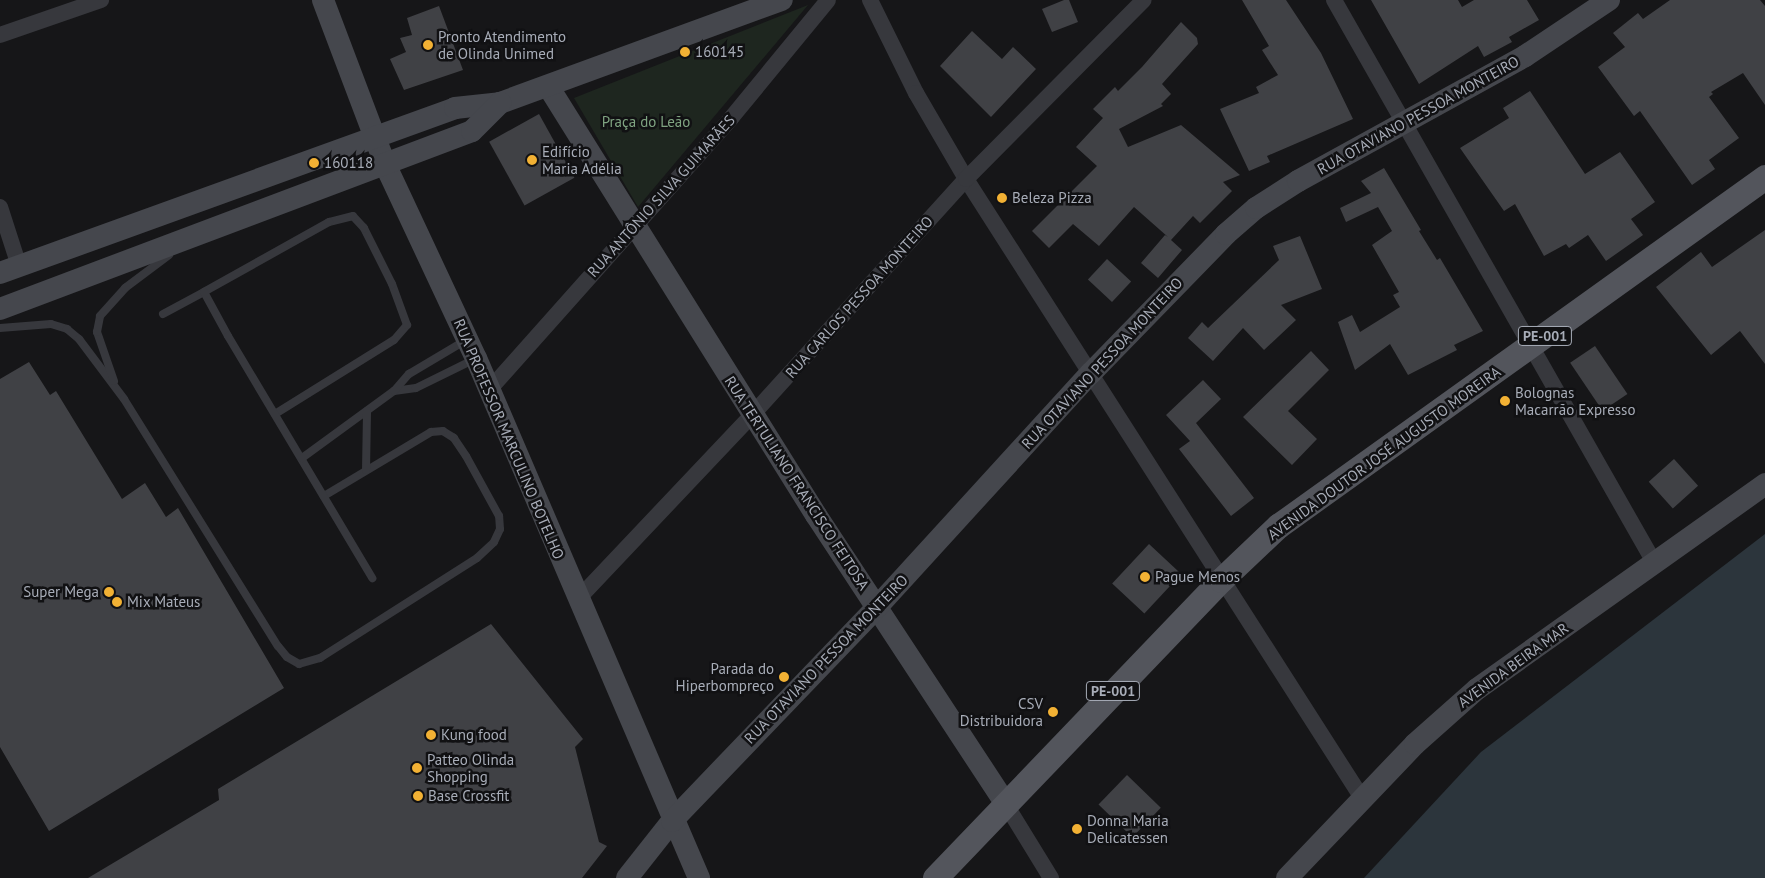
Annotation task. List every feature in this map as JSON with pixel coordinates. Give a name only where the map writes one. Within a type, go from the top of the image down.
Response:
[{"type":"main road","name":"AVENIDA DOUTOR JOSÉ AUGUSTO MOREIRA","points":[[934,878],[1004,803],[1221,580],[1278,526],[1531,347],[1765,177]]},
{"type":"street","points":[[0,35],[101,0]]},
{"type":"street","name":"RUA PROFESSOR MARCULINO BOTELHO","points":[[323,0],[384,164],[472,349],[672,821],[699,878]]},
{"type":"street","points":[[0,207],[10,270],[455,108],[500,103],[782,0]]},
{"type":"street","name":"RUA ANTÔNIO SILVA GUIMARÃES","points":[[489,390],[732,116],[828,0]]},
{"type":"street","points":[[870,0],[916,93],[966,179],[1362,798]]},
{"type":"street","name":"RUA CARLOS PESSOA MONTEIRO","points":[[578,599],[752,415],[966,179],[1144,0]]},
{"type":"street","points":[[1334,0],[1654,564]]},
{"type":"street","name":"RUA OTAVIANO PESSOA MONTEIRO","points":[[627,878],[672,821],[877,607],[1091,373],[1226,234],[1256,208],[1298,181],[1525,56],[1609,0]]},
{"type":"street","name":"RUA TERTULIANO FRANCISCO FEITOSA","points":[[548,86],[636,224],[752,415],[1051,878]]},
{"type":"street","points":[[0,309],[472,131],[500,103]]},
{"type":"street","name":"AVENIDA BEIRA MAR","points":[[1287,878],[1362,798],[1477,689],[1765,484]]},
{"type":"lane","points":[[163,314],[338,217],[352,216],[364,228],[405,313],[405,328],[382,348],[275,414]]},
{"type":"lane","points":[[116,387],[97,332],[100,316],[125,288],[199,234]]},
{"type":"lane","points":[[204,292],[372,578]]},
{"type":"lane","points":[[0,328],[51,324],[67,329],[79,339],[116,387],[249,595],[278,646],[287,657],[299,664],[320,658],[477,558],[498,536],[500,522],[492,502],[457,442],[443,431],[431,432],[324,496]]},
{"type":"lane","points":[[394,391],[416,388],[472,349]]},
{"type":"lane","points":[[302,458],[394,391],[410,374],[472,349]]},
{"type":"lane","points":[[366,470],[367,411]]},
{"type":"green space","name":"Praça do Leão","points":[[808,5],[638,207],[574,98]]},
{"type":"shaded area","points":[[1765,534],[1765,878],[1364,878],[1481,752]]},
{"type":"building","points":[[1064,0],[1069,0],[1078,22],[1052,32],[1042,9]]},
{"type":"building","points":[[1242,0],[1286,0],[1321,53],[1353,119],[1267,156],[1270,162],[1249,171],[1220,109],[1259,93],[1256,87],[1278,75],[1262,50],[1269,46]]},
{"type":"building","points":[[1371,0],[1458,0],[1462,7],[1474,0],[1527,0],[1539,20],[1509,37],[1512,42],[1484,57],[1478,46],[1419,84]]},
{"type":"building","points":[[1670,0],[1760,0],[1765,6],[1765,105],[1743,73],[1711,92],[1713,94],[1709,97],[1739,138],[1709,160],[1715,169],[1692,185],[1640,111],[1634,116],[1598,67],[1625,47],[1613,33],[1638,13],[1643,19]]},
{"type":"building","name":"Pronto Atendimento de Olinda Unimed","points":[[439,6],[463,70],[404,90],[390,59],[406,52],[400,38],[412,35],[407,18]]},
{"type":"building","points":[[1181,22],[1197,38],[1198,44],[1162,84],[1171,94],[1161,104],[1163,106],[1119,129],[1128,147],[1181,125],[1240,175],[1223,182],[1232,191],[1200,223],[1193,216],[1171,240],[1182,250],[1158,278],[1141,263],[1165,235],[1168,237],[1134,207],[1099,246],[1073,224],[1049,248],[1032,231],[1097,166],[1076,147],[1103,118],[1093,109],[1115,87],[1118,91],[1142,67]]},
{"type":"building","points":[[972,31],[1002,59],[1013,47],[1036,69],[991,117],[940,66]]},
{"type":"building","points":[[1530,91],[1585,174],[1620,152],[1655,202],[1631,219],[1643,235],[1606,261],[1588,235],[1569,248],[1566,244],[1544,256],[1515,204],[1504,211],[1460,148],[1509,118],[1503,108]]},
{"type":"building","name":"Edifício Maria Adélia","points":[[539,114],[574,178],[525,205],[489,142]]},
{"type":"building","points":[[1384,168],[1421,230],[1419,231],[1437,260],[1440,258],[1483,331],[1454,345],[1457,350],[1408,375],[1390,344],[1355,370],[1338,322],[1352,315],[1360,332],[1400,307],[1393,295],[1399,292],[1372,245],[1392,231],[1378,207],[1346,222],[1340,208],[1371,193],[1361,181]]},
{"type":"building","points":[[1765,230],[1765,364],[1740,331],[1711,355],[1656,287],[1701,252],[1712,267]]},
{"type":"building","points":[[1300,236],[1322,289],[1281,305],[1296,320],[1264,350],[1243,328],[1213,361],[1188,338],[1202,322],[1208,328],[1279,260],[1273,246]]},
{"type":"building","points":[[1107,259],[1131,282],[1112,302],[1088,279]]},
{"type":"building","points":[[1595,346],[1627,394],[1603,411],[1570,363]]},
{"type":"building","points":[[1311,351],[1329,370],[1288,411],[1317,439],[1292,465],[1243,417]]},
{"type":"building","name":"Mix Mateus","points":[[29,362],[50,395],[56,391],[122,499],[145,483],[166,517],[178,508],[284,688],[49,831],[0,747],[0,379]]},
{"type":"building","points":[[1203,380],[1221,399],[1196,423],[1254,498],[1231,516],[1179,449],[1190,441],[1166,415]]},
{"type":"building","points":[[1674,459],[1698,486],[1673,509],[1649,482]]},
{"type":"building","name":"Pague Menos","points":[[1149,544],[1181,574],[1144,614],[1112,583]]},
{"type":"building","name":"Patteo Olinda Shopping","points":[[491,624],[583,739],[575,747],[599,842],[607,846],[582,878],[88,878],[219,800],[218,789]]},
{"type":"building","points":[[1127,775],[1161,808],[1132,837],[1099,804]]},
{"type":"place","name":"Pronto Atendimento de Olinda Unimed","points":[[428,45]]},
{"type":"place","name":"160145","points":[[685,52]]},
{"type":"place","name":"Edifício Maria Adélia","points":[[532,160]]},
{"type":"place","name":"160118","points":[[314,163]]},
{"type":"place","name":"Beleza Pizza","points":[[1002,198]]},
{"type":"place","name":"Bolognas Macarrão Expresso","points":[[1505,401]]},
{"type":"place","name":"Pague Menos","points":[[1145,577]]},
{"type":"place","name":"Super Mega","points":[[109,592]]},
{"type":"place","name":"Mix Mateus","points":[[117,602]]},
{"type":"place","name":"Parada do Hiperbompreço","points":[[784,677]]},
{"type":"place","name":"CSV Distribuidora","points":[[1053,712]]},
{"type":"place","name":"Kung food","points":[[431,735]]},
{"type":"place","name":"Patteo Olinda Shopping","points":[[417,768]]},
{"type":"place","name":"Base Crossfit","points":[[418,796]]},
{"type":"place","name":"Donna Maria Delicatessen","points":[[1077,829]]}]
